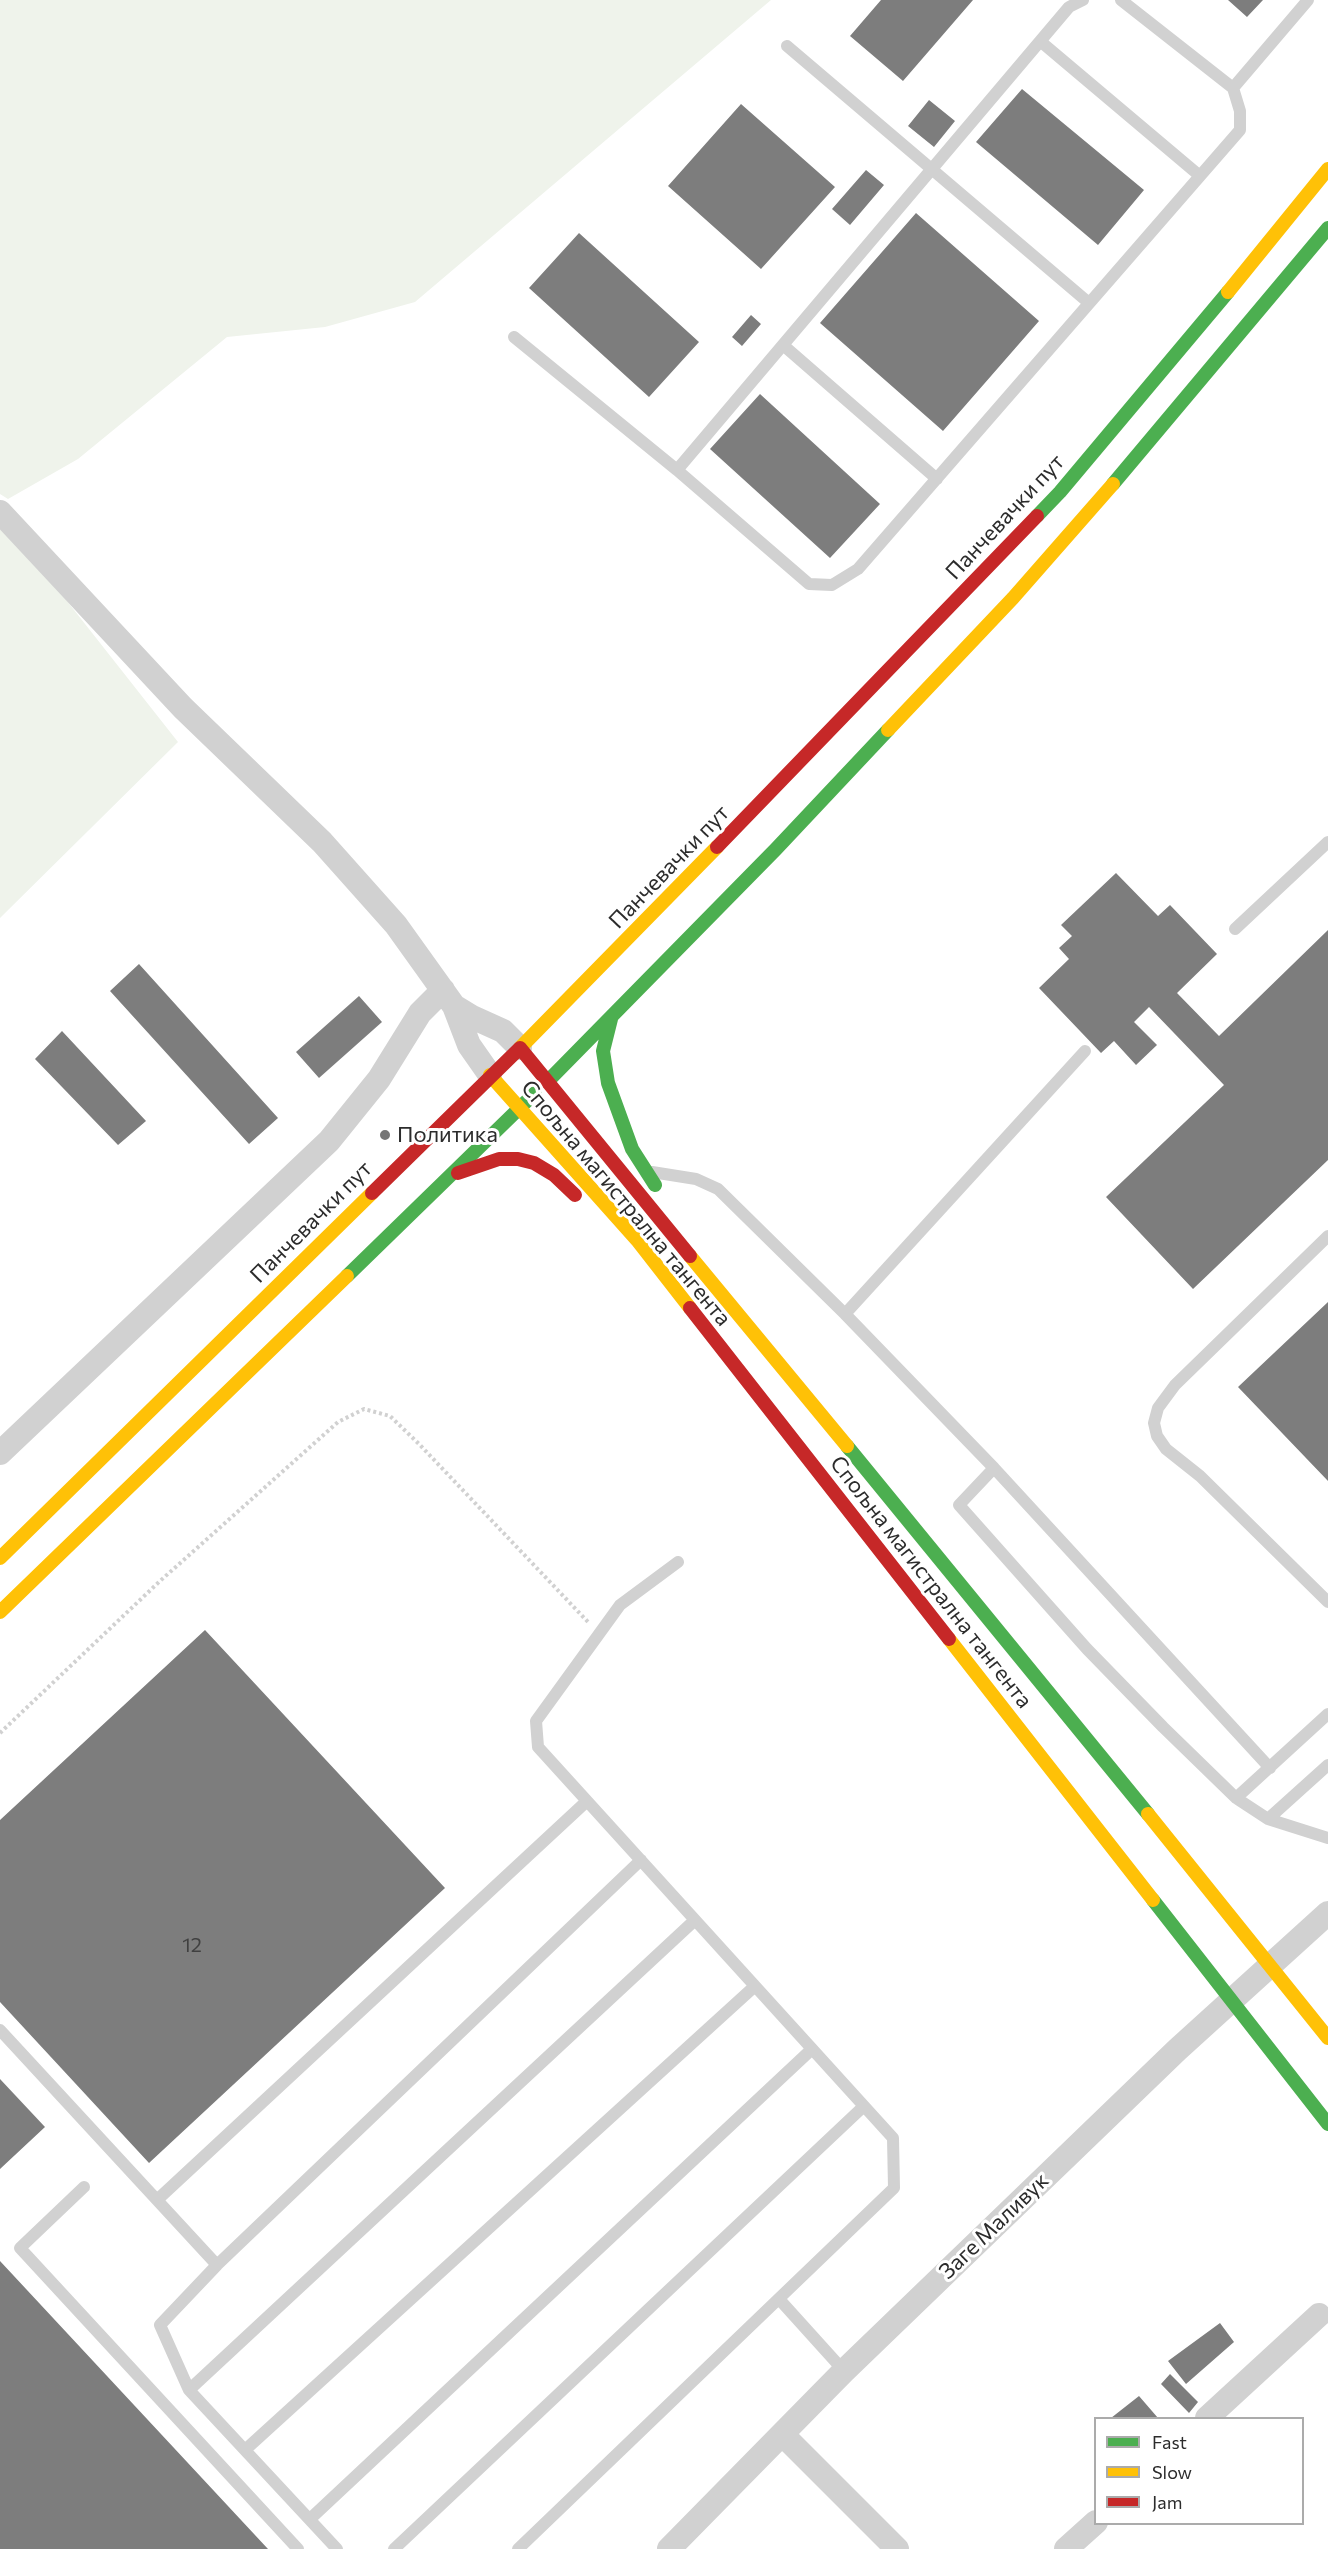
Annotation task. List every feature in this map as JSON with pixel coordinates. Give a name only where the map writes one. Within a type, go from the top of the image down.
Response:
[{"type":"main road","name":"Панчевачки пут","points":[[0,1558],[520,1048],[804,759],[1060,492],[1218,305],[1328,169]]},
{"type":"main road","points":[[0,1612],[611,1019],[1013,598],[1094,507],[1328,228]]},
{"type":"main road","points":[[611,1019],[603,1051],[608,1083],[629,1140],[645,1171],[663,1196]]},
{"type":"main road","name":"Спољна магистрална тангента","points":[[520,1048],[1328,2038]]},
{"type":"main road","name":"Спољна магистрална тангента","points":[[490,1075],[637,1240],[1328,2124]]},
{"type":"main road","points":[[450,1176],[499,1159],[518,1159],[534,1163],[554,1175],[592,1211],[637,1240]]},
{"type":"main road","points":[[675,1215],[682,1225],[693,1258]]},
{"type":"street","points":[[0,512],[183,708],[322,842],[396,925],[449,998],[469,1045],[490,1075]]},
{"type":"street","points":[[449,998],[472,1017],[503,1031],[520,1048]]},
{"type":"street","points":[[0,1453],[329,1141],[379,1079],[420,1013],[449,998]]},
{"type":"street","name":"Заге Маливук","points":[[669,2549],[844,2370],[1231,2000],[1328,1912]]},
{"type":"street","points":[[1208,2417],[1319,2315]]},
{"type":"street","points":[[782,2434],[897,2549]]},
{"type":"street","points":[[1066,2549],[1094,2523]]},
{"type":"lane","points":[[677,470],[1069,7],[1083,0]]},
{"type":"lane","points":[[514,337],[677,470],[809,584],[832,585],[858,569],[1240,130],[1240,111],[1233,88],[1121,0]]},
{"type":"lane","points":[[1233,88],[1308,0]]},
{"type":"lane","points":[[1040,41],[1200,176]]},
{"type":"lane","points":[[788,46],[1089,303]]},
{"type":"lane","points":[[783,345],[937,479]]},
{"type":"lane","points":[[1235,929],[1328,842]]},
{"type":"lane","points":[[845,1314],[1085,1051]]},
{"type":"lane","points":[[645,1171],[696,1179],[718,1190],[845,1314],[994,1468],[1270,1768]]},
{"type":"lane","points":[[1328,1236],[1175,1385],[1158,1408],[1154,1424],[1157,1436],[1166,1449],[1200,1476],[1328,1602]]},
{"type":"lane","points":[[994,1468],[959,1505],[1087,1649],[1236,1798],[1268,1819],[1328,1838]]},
{"type":"lane","points":[[518,2549],[894,2188],[893,2138],[538,1747],[536,1721],[620,1605],[678,1562]]},
{"type":"lane","points":[[1236,1798],[1328,1714]]},
{"type":"lane","points":[[1268,1819],[1328,1765]]},
{"type":"lane","points":[[157,2200],[587,1801]]},
{"type":"lane","points":[[338,2549],[189,2390],[160,2325],[217,2265],[641,1860]]},
{"type":"lane","points":[[189,2390],[696,1920]]},
{"type":"lane","points":[[245,2450],[755,1986]]},
{"type":"lane","points":[[0,2030],[217,2265]]},
{"type":"lane","points":[[310,2519],[812,2049]]},
{"type":"lane","points":[[394,2549],[864,2106]]},
{"type":"lane","points":[[84,2187],[20,2248],[298,2549]]},
{"type":"lane","points":[[779,2299],[844,2370]]},
{"type":"path","points":[[0,1733],[160,1581],[329,1430],[338,1422],[364,1409],[390,1416],[599,1634]]},
{"type":"shaded area","points":[[0,0],[771,0],[415,302],[325,327],[227,337],[78,459],[8,499],[0,494]]},
{"type":"shaded area","points":[[0,516],[178,742],[0,918]]},
{"type":"building","points":[[881,0],[973,0],[903,81],[850,36]]},
{"type":"building","points":[[1228,0],[1263,0],[1247,17]]},
{"type":"building","points":[[1022,89],[1144,190],[1098,245],[976,142]]},
{"type":"building","points":[[929,100],[955,121],[934,147],[908,126]]},
{"type":"building","points":[[741,104],[835,187],[761,269],[668,186]]},
{"type":"building","points":[[866,170],[884,185],[850,225],[832,209]]},
{"type":"building","points":[[916,213],[1039,321],[943,431],[820,323]]},
{"type":"building","points":[[579,233],[699,342],[649,397],[529,288]]},
{"type":"building","points":[[751,315],[761,324],[742,346],[732,337]]},
{"type":"building","points":[[760,394],[880,504],[830,558],[710,449]]},
{"type":"building","points":[[1116,873],[1158,916],[1170,905],[1217,954],[1177,993],[1219,1036],[1328,930],[1328,1160],[1193,1289],[1106,1197],[1224,1085],[1149,1007],[1134,1022],[1157,1045],[1136,1065],[1114,1041],[1101,1053],[1039,988],[1069,959],[1059,948],[1072,936],[1061,925]]},
{"type":"building","points":[[139,964],[278,1118],[249,1144],[110,991]]},
{"type":"building","points":[[359,996],[382,1022],[319,1078],[296,1052]]},
{"type":"building","points":[[62,1031],[146,1121],[118,1145],[35,1059]]},
{"type":"building","points":[[1328,1302],[1328,1481],[1238,1387]]},
{"type":"building","points":[[205,1630],[445,1888],[149,2163],[0,2002],[0,1820]]},
{"type":"building","points":[[0,2079],[45,2127],[0,2169]]},
{"type":"building","points":[[0,2261],[268,2549],[0,2549]]},
{"type":"building","points":[[1220,2323],[1234,2342],[1186,2384],[1168,2361]]},
{"type":"building","points":[[1170,2374],[1198,2402],[1189,2413],[1161,2384]]},
{"type":"building","points":[[1139,2396],[1157,2417],[1112,2417]]},
{"type":"traffic: fast","points":[[1113,484],[1328,228]]},
{"type":"traffic: fast","points":[[1037,516],[1060,492],[1228,292]]},
{"type":"traffic: fast","points":[[548,1081],[776,849],[888,730]]},
{"type":"traffic: fast","points":[[611,1019],[603,1051],[608,1083],[632,1149],[655,1185]]},
{"type":"traffic: fast","points":[[347,1276],[535,1093]]},
{"type":"traffic: fast","points":[[847,1446],[1148,1814]]},
{"type":"traffic: fast","points":[[1153,1900],[1328,2124]]},
{"type":"traffic: slow","points":[[1228,292],[1328,169]]},
{"type":"traffic: slow","points":[[888,730],[1013,598],[1113,484]]},
{"type":"traffic: slow","points":[[520,1048],[717,847]]},
{"type":"traffic: slow","points":[[490,1075],[637,1240],[690,1308]]},
{"type":"traffic: slow","points":[[0,1558],[372,1193]]},
{"type":"traffic: slow","points":[[690,1256],[847,1446]]},
{"type":"traffic: slow","points":[[0,1612],[347,1276]]},
{"type":"traffic: slow","points":[[949,1639],[1153,1900]]},
{"type":"traffic: slow","points":[[1148,1814],[1328,2038]]},
{"type":"traffic: jam","points":[[717,847],[1037,516]]},
{"type":"traffic: jam","points":[[372,1193],[520,1048],[690,1256]]},
{"type":"traffic: jam","points":[[458,1173],[499,1159],[518,1159],[534,1163],[554,1175],[575,1195]]},
{"type":"traffic: jam","points":[[690,1308],[949,1639]]},
{"type":"place","name":"Политика","points":[[385,1135]]}]
